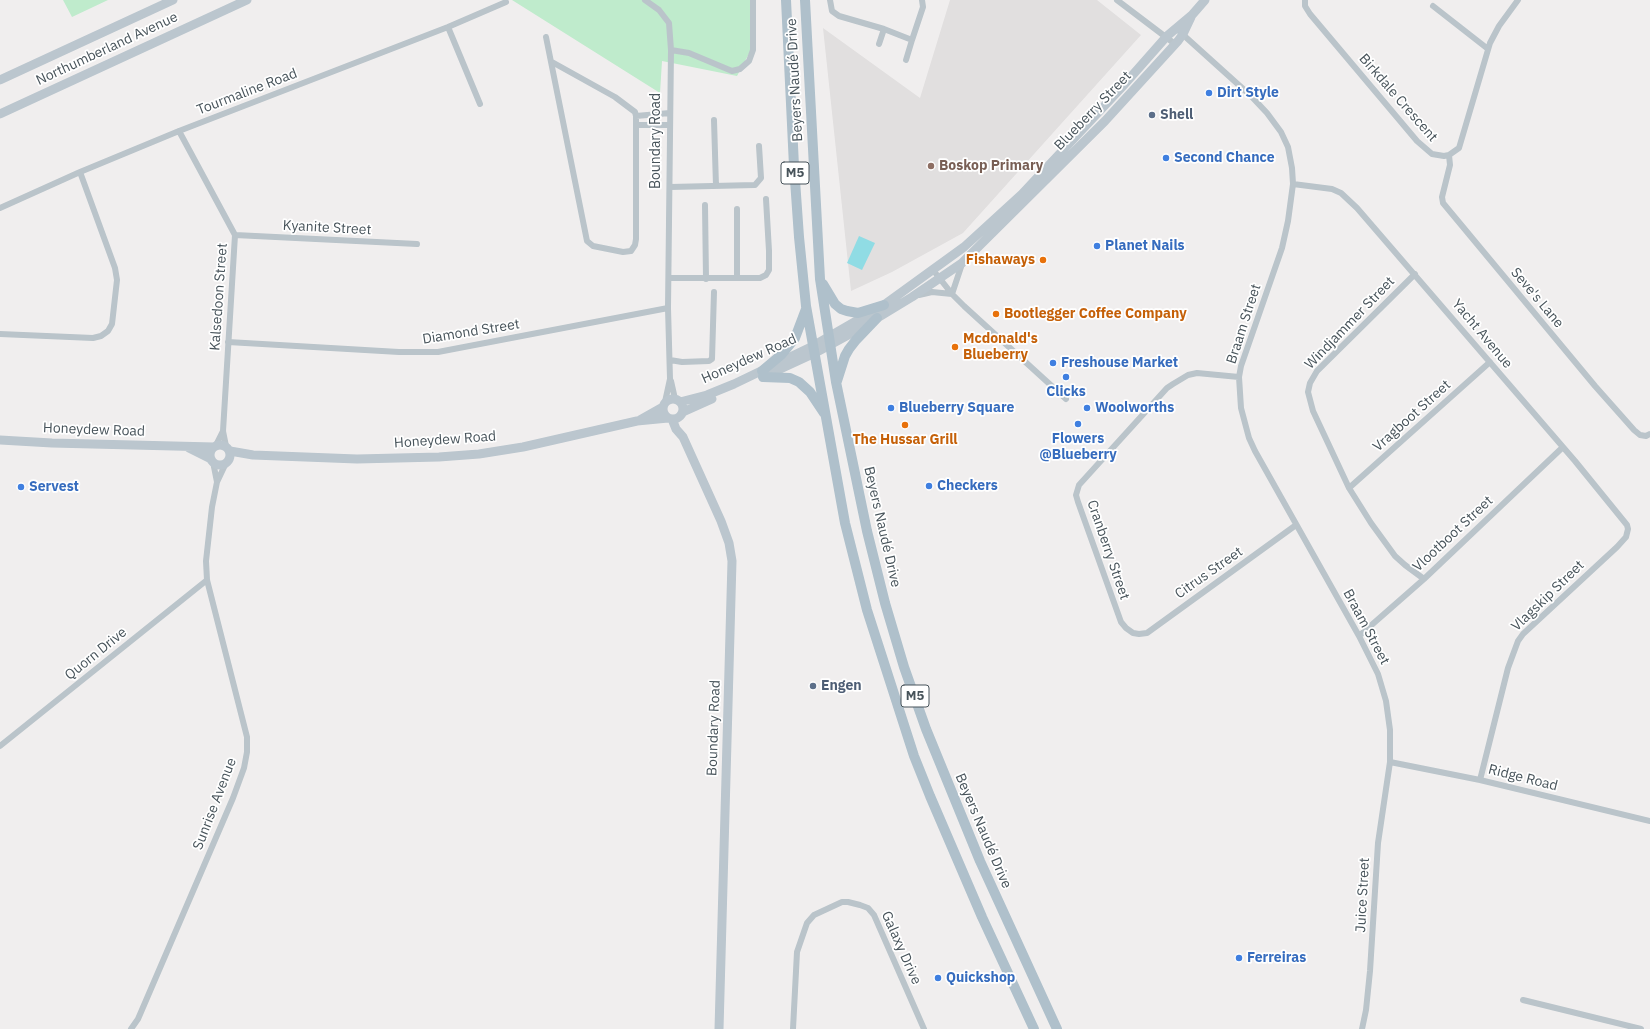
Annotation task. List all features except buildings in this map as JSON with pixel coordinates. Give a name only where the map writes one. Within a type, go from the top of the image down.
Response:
[{"type":"main road","name":"Beyers Naudé Drive","points":[[786,0],[799,237],[806,306],[845,523],[867,610],[914,756],[982,917],[1034,1029]]},
{"type":"main road","name":"Beyers Naudé Drive","points":[[805,0],[820,279],[836,382],[867,531],[885,603],[926,730],[974,848],[1057,1029]]},
{"type":"main road","points":[[820,279],[832,300],[841,309],[858,313],[884,305]]},
{"type":"main road","points":[[763,374],[795,338],[806,306]]},
{"type":"main road","points":[[836,382],[849,349],[877,318]]},
{"type":"main road","points":[[763,374],[790,378],[799,382],[810,392],[826,417]]},
{"type":"street","name":"Northumberland Avenue","points":[[0,80],[173,0]]},
{"type":"street","name":"Northumberland Avenue","points":[[0,114],[247,0]]},
{"type":"street","name":"Boundary Road","points":[[645,0],[660,10],[669,23],[671,50],[670,278],[668,308],[670,379],[664,404]]},
{"type":"street","points":[[671,50],[688,53],[732,71],[740,69],[749,61],[753,50],[753,0]]},
{"type":"street","points":[[830,0],[832,11],[839,16],[912,40]]},
{"type":"street","points":[[906,60],[923,7],[922,0]]},
{"type":"street","points":[[1117,0],[1167,36],[1175,44]]},
{"type":"street","name":"Blueberry Street","points":[[829,341],[884,305],[978,236],[1018,198],[1122,87],[1167,36],[1192,15],[1205,0]]},
{"type":"street","name":"Birkdale Crescent","points":[[1305,0],[1305,6],[1310,14],[1417,141],[1432,154],[1438,156],[1449,155],[1459,148],[1463,140],[1488,49],[1499,26],[1518,0]]},
{"type":"street","name":"Tourmaline Road","points":[[0,208],[80,172],[179,131],[448,27],[506,2]]},
{"type":"street","points":[[1433,6],[1488,49]]},
{"type":"street","name":"Blueberry Street","points":[[829,341],[877,318],[912,297],[962,263],[1104,121],[1175,44],[1183,34],[1192,15]]},
{"type":"street","points":[[448,27],[480,104]]},
{"type":"street","name":"Braam Street","points":[[1175,28],[1251,96],[1267,113],[1281,132],[1288,147],[1293,184],[1288,221],[1282,248],[1241,366],[1239,376],[1241,408],[1249,438],[1359,636],[1378,674],[1386,702],[1390,730],[1390,762]]},
{"type":"street","points":[[879,44],[884,30]]},
{"type":"street","points":[[546,37],[586,235],[589,243],[593,246],[623,252],[631,251],[635,245],[636,116],[632,108],[615,96],[552,62]]},
{"type":"street","points":[[636,116],[670,113]]},
{"type":"street","points":[[714,120],[716,186]]},
{"type":"street","points":[[636,125],[670,125]]},
{"type":"street","name":"Kalsedoon Street","points":[[179,131],[235,235],[223,431],[228,449]]},
{"type":"street","points":[[670,186],[755,185],[761,178],[759,146]]},
{"type":"street","name":"Seve's Lane","points":[[1449,155],[1450,165],[1442,197],[1443,203],[1595,386],[1634,430],[1640,435],[1646,436],[1650,434]]},
{"type":"street","points":[[0,334],[93,338],[101,336],[112,324],[117,280],[115,268],[80,172]]},
{"type":"street","name":"Yacht Avenue","points":[[1293,184],[1332,189],[1341,193],[1357,208],[1562,447],[1627,525],[1628,533]]},
{"type":"street","points":[[670,278],[760,278],[766,275],[769,270],[766,200]]},
{"type":"street","points":[[705,205],[706,279]]},
{"type":"street","points":[[737,209],[737,278]]},
{"type":"street","name":"Kyanite Street","points":[[235,235],[418,244]]},
{"type":"street","points":[[952,294],[962,263]]},
{"type":"street","points":[[933,270],[952,294],[1066,399]]},
{"type":"street","name":"Windjammer Street","points":[[1350,488],[1313,411],[1308,392],[1310,383],[1317,370],[1415,274]]},
{"type":"street","points":[[670,360],[682,362],[702,362],[709,361],[712,358],[714,292]]},
{"type":"street","points":[[912,297],[932,292],[952,294]]},
{"type":"street","name":"Diamond Street","points":[[228,342],[412,353],[438,352],[668,308]]},
{"type":"street","name":"Honeydew Road","points":[[682,413],[814,350],[829,341]]},
{"type":"street","name":"Vragboot Street","points":[[1350,488],[1490,362]]},
{"type":"street","name":"Cranberry Street","points":[[1133,632],[1126,628],[1121,622],[1078,502],[1077,490],[1079,485],[1167,388],[1188,375],[1198,373],[1239,376]]},
{"type":"street","name":"Honeydew Road","points":[[678,401],[707,395],[763,374]]},
{"type":"street","name":"Boundary Road","points":[[670,379],[678,401]]},
{"type":"street","points":[[670,399],[678,401],[683,408],[682,413],[678,418],[670,419],[664,414],[664,404],[670,399]]},
{"type":"street","name":"Honeydew Road","points":[[637,421],[664,404]]},
{"type":"street","name":"Boundary Road","points":[[682,413],[683,437]]},
{"type":"street","name":"Boundary Road","points":[[670,419],[683,437],[726,536],[732,561],[720,1029]]},
{"type":"street","name":"Honeydew Road","points":[[228,449],[253,455],[357,459],[471,454],[560,440],[637,421],[670,419]]},
{"type":"street","name":"Kalsedoon Street","points":[[215,446],[223,431]]},
{"type":"street","name":"Honeydew Road","points":[[0,440],[186,447],[215,446]]},
{"type":"street","points":[[221,444],[228,449],[230,456],[227,462],[218,464],[212,460],[211,451],[215,446],[221,444]]},
{"type":"street","name":"Honeydew Road","points":[[186,447],[212,460]]},
{"type":"street","name":"Vlootboot Street","points":[[1359,636],[1424,578],[1562,447]]},
{"type":"street","name":"Honeydew Road","points":[[227,462],[253,455]]},
{"type":"street","name":"Sunrise Avenue","points":[[212,460],[217,482]]},
{"type":"street","name":"Sunrise Avenue","points":[[131,1029],[138,1019],[230,805],[244,768],[247,752],[245,731],[207,580],[206,561],[208,535],[217,482],[227,462]]},
{"type":"street","points":[[1350,488],[1371,523],[1395,556],[1424,578]]},
{"type":"street","name":"Citrus Street","points":[[1133,632],[1140,634],[1147,633],[1296,525]]},
{"type":"street","name":"Vlagskip Street","points":[[1480,780],[1508,668],[1518,641],[1523,634],[1617,547],[1628,533]]},
{"type":"street","name":"Quorn Drive","points":[[0,746],[207,580]]},
{"type":"street","name":"Ridge Road","points":[[1390,762],[1480,780],[1650,821]]},
{"type":"street","name":"Juice Street","points":[[1362,1029],[1366,1010],[1370,970],[1378,842],[1390,762]]},
{"type":"street","name":"Galaxy Drive","points":[[793,1029],[797,957],[807,923],[814,915],[842,902],[848,902],[868,908],[874,915],[924,1029]]},
{"type":"street","points":[[1523,1000],[1641,1029]]},
{"type":"shaded area","name":"Boskop Primary","points":[[950,0],[1097,0],[1141,35],[963,233],[892,272],[851,291],[823,28],[920,98]]},
{"type":"green space","points":[[63,0],[108,0],[72,17]]},
{"type":"green space","points":[[512,0],[750,0],[752,48],[737,76],[662,61],[660,93]]},
{"type":"water","points":[[859,236],[875,243],[862,270],[847,263]]},
{"type":"place","name":"Dirt Style","points":[[1209,93]]},
{"type":"place","name":"Shell","points":[[1152,115]]},
{"type":"place","name":"Second Chance","points":[[1166,158]]},
{"type":"place","name":"Boskop Primary","points":[[931,166]]},
{"type":"place","name":"Planet Nails","points":[[1097,246]]},
{"type":"place","name":"Fishaways","points":[[1043,260]]},
{"type":"place","name":"Bootlegger Coffee Company","points":[[996,314]]},
{"type":"place","name":"Mcdonald's Blueberry","points":[[955,347]]},
{"type":"place","name":"Freshouse Market","points":[[1053,363]]},
{"type":"place","name":"Clicks","points":[[1066,377]]},
{"type":"place","name":"Blueberry Square","points":[[891,408]]},
{"type":"place","name":"Woolworths","points":[[1087,408]]},
{"type":"place","name":"Flowers @Blueberry","points":[[1078,424]]},
{"type":"place","name":"The Hussar Grill","points":[[905,425]]},
{"type":"place","name":"Checkers","points":[[929,486]]},
{"type":"place","name":"Servest","points":[[21,487]]},
{"type":"place","name":"Engen","points":[[813,686]]},
{"type":"place","name":"Ferreiras","points":[[1239,958]]},
{"type":"place","name":"Quickshop","points":[[938,978]]}]
